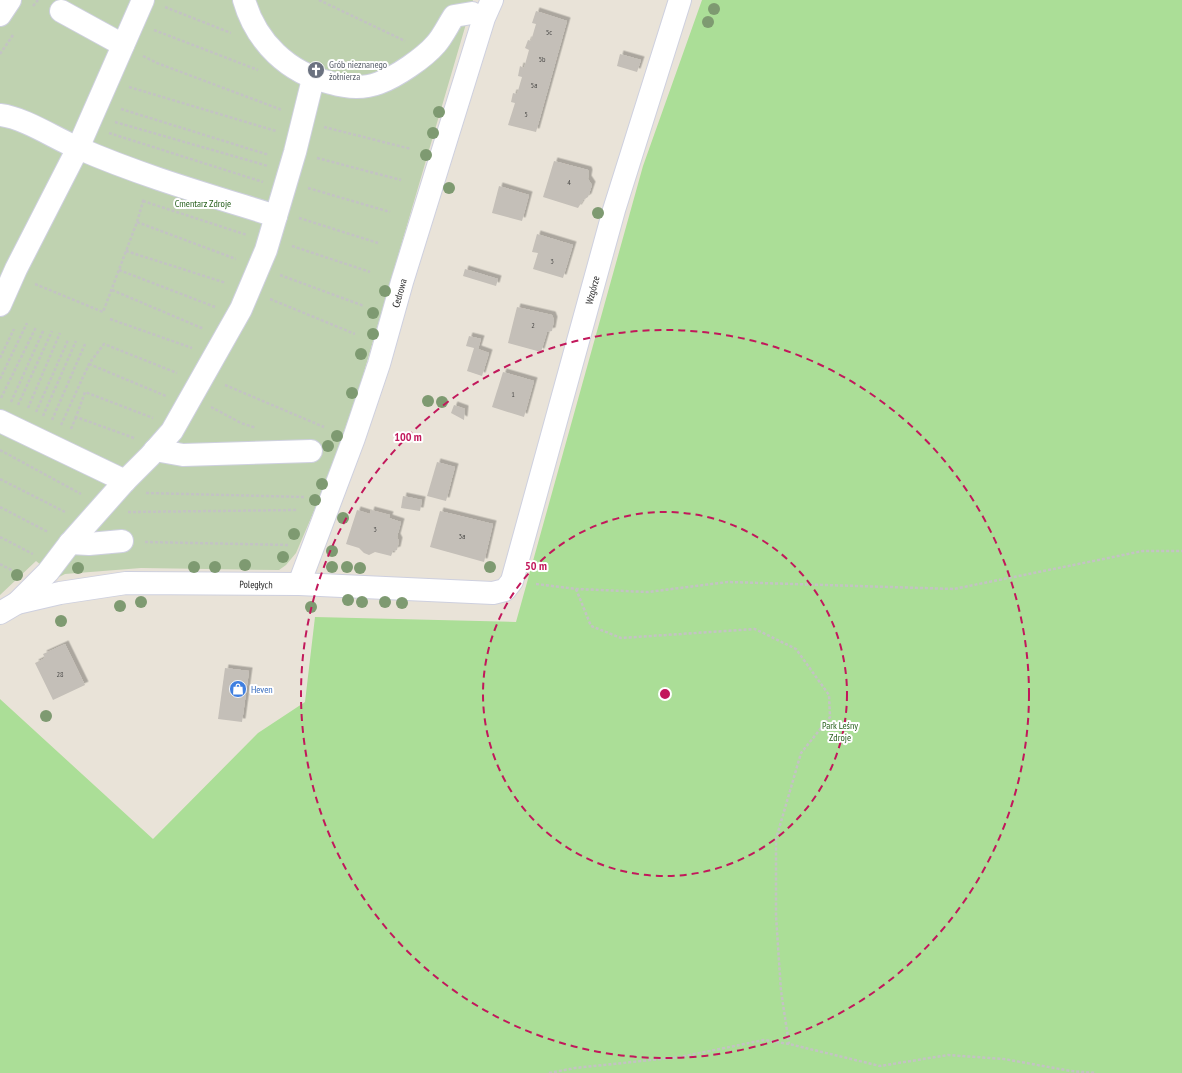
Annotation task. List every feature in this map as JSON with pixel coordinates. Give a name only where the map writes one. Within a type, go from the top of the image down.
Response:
[{"type":"street","points":[[0,15],[10,0]]},
{"type":"street","points":[[244,0],[253,25],[270,48],[289,66],[313,79],[354,88],[368,86],[390,79],[428,52],[436,44],[454,16],[476,8]]},
{"type":"street","name":"Wzgórze","points":[[512,581],[614,210],[680,0]]},
{"type":"street","points":[[0,305],[13,275],[78,148],[134,22],[152,3]]},
{"type":"street","name":"Cedrowa","points":[[300,584],[354,438],[379,364],[476,8]]},
{"type":"street","points":[[61,11],[124,45]]},
{"type":"street","points":[[9,608],[53,565],[105,503],[155,450],[174,426],[220,347],[238,315],[269,240],[294,154],[313,79]]},
{"type":"street","points":[[0,115],[14,118],[78,148],[149,176],[276,214]]},
{"type":"street","points":[[23,433],[125,481]]},
{"type":"street","points":[[155,450],[183,455],[311,451]]},
{"type":"street","points":[[70,543],[89,544],[122,541]]},
{"type":"street","name":"Poległych","points":[[9,608],[60,593],[126,583],[300,584],[492,593],[506,590],[512,581]]},
{"type":"path","points":[[319,0],[428,52]]},
{"type":"path","points":[[152,3],[235,35]]},
{"type":"path","points":[[134,22],[259,70]]},
{"type":"path","points":[[124,45],[157,63],[294,154],[390,212]]},
{"type":"path","points":[[108,80],[165,99],[294,154]]},
{"type":"path","points":[[93,115],[294,154]]},
{"type":"path","points":[[93,115],[294,154],[401,180]]},
{"type":"path","points":[[93,115],[294,154],[411,149]]},
{"type":"path","points":[[13,275],[103,312],[137,222],[149,176]]},
{"type":"path","points":[[143,201],[370,272]]},
{"type":"path","points":[[276,214],[378,243]]},
{"type":"path","points":[[137,222],[364,306]]},
{"type":"path","points":[[119,270],[238,315]]},
{"type":"path","points":[[112,290],[220,347]]},
{"type":"path","points":[[110,319],[220,347]]},
{"type":"path","points":[[0,379],[27,323]]},
{"type":"path","points":[[0,400],[36,327]]},
{"type":"path","points":[[0,358],[14,329]]},
{"type":"path","points":[[23,433],[44,329]]},
{"type":"path","points":[[23,433],[52,331]]},
{"type":"path","points":[[23,433],[60,333]]},
{"type":"path","points":[[23,433],[68,340]]},
{"type":"path","points":[[23,433],[76,341]]},
{"type":"path","points":[[23,433],[85,344]]},
{"type":"path","points":[[23,433],[89,364],[104,344],[195,390],[241,423],[262,430]]},
{"type":"path","points":[[89,364],[195,390],[324,427]]},
{"type":"path","points":[[155,450],[133,437],[76,417],[84,392],[174,426]]},
{"type":"path","points":[[0,450],[123,512],[298,510]]},
{"type":"path","points":[[0,478],[87,524]]},
{"type":"path","points":[[125,481],[147,494],[305,497]]},
{"type":"path","points":[[0,507],[70,543]]},
{"type":"path","points":[[0,537],[53,565]]},
{"type":"path","points":[[122,541],[291,545]]},
{"type":"path","points":[[512,581],[576,589],[648,592],[728,582],[954,589],[1143,551],[1182,551]]},
{"type":"path","points":[[576,589],[590,626],[621,638],[755,629],[796,649],[829,695],[830,717],[802,753],[776,839],[776,916],[781,991],[789,1044]]},
{"type":"path","points":[[549,1073],[575,1068],[680,1057],[764,1040],[789,1044],[880,1066],[948,1055],[1004,1059],[1071,1071],[1096,1073]]},
{"type":"green space","name":"Cmentarz Zdroje","points":[[0,0],[473,0],[359,389],[326,483],[296,553],[286,565],[279,570],[141,568],[65,574],[57,578],[36,561],[0,595]]},
{"type":"green space","name":"Park Leśny Zdroje","points":[[702,0],[1182,0],[1182,1073],[0,1073],[0,699],[153,839],[258,733],[305,702],[315,617],[516,622],[643,166]]},
{"type":"building","points":[[536,11],[567,21],[536,132],[508,125],[515,103],[511,102],[513,93],[517,94],[522,77],[518,76],[520,66],[524,68],[529,50],[525,48],[528,40],[531,41],[536,24],[532,23]]},
{"type":"building","points":[[620,54],[641,60],[637,72],[617,66]]},
{"type":"building","points":[[554,161],[588,170],[588,179],[592,185],[588,197],[583,200],[578,208],[543,197]]},
{"type":"building","points":[[499,186],[529,195],[522,221],[492,213]]},
{"type":"building","points":[[537,234],[573,245],[563,278],[533,269],[538,253],[532,252]]},
{"type":"building","points":[[465,269],[498,279],[496,286],[463,276]]},
{"type":"building","points":[[517,307],[552,315],[554,320],[552,331],[547,332],[541,352],[508,343]]},
{"type":"building","points":[[469,336],[481,339],[478,349],[489,353],[482,376],[467,371],[474,348],[466,346]]},
{"type":"building","points":[[503,372],[534,381],[524,417],[492,407]]},
{"type":"building","points":[[454,405],[465,409],[464,420],[451,413]]},
{"type":"building","points":[[437,462],[455,467],[446,501],[427,496]]},
{"type":"building","points":[[403,496],[422,500],[420,511],[401,508]]},
{"type":"building","points":[[357,510],[370,514],[371,510],[390,515],[389,518],[401,522],[397,537],[399,541],[397,550],[393,551],[391,556],[375,552],[369,555],[364,553],[359,548],[346,544]]},
{"type":"building","points":[[440,511],[493,524],[484,562],[430,547]]},
{"type":"building","points":[[65,644],[85,685],[53,700],[35,663],[45,658],[43,654]]},
{"type":"building","points":[[225,668],[249,671],[242,722],[218,719]]},
{"type":"place","name":"Grób nieznanego żołnierza","points":[[316,70]]},
{"type":"place","name":"Heven","points":[[238,689]]}]
